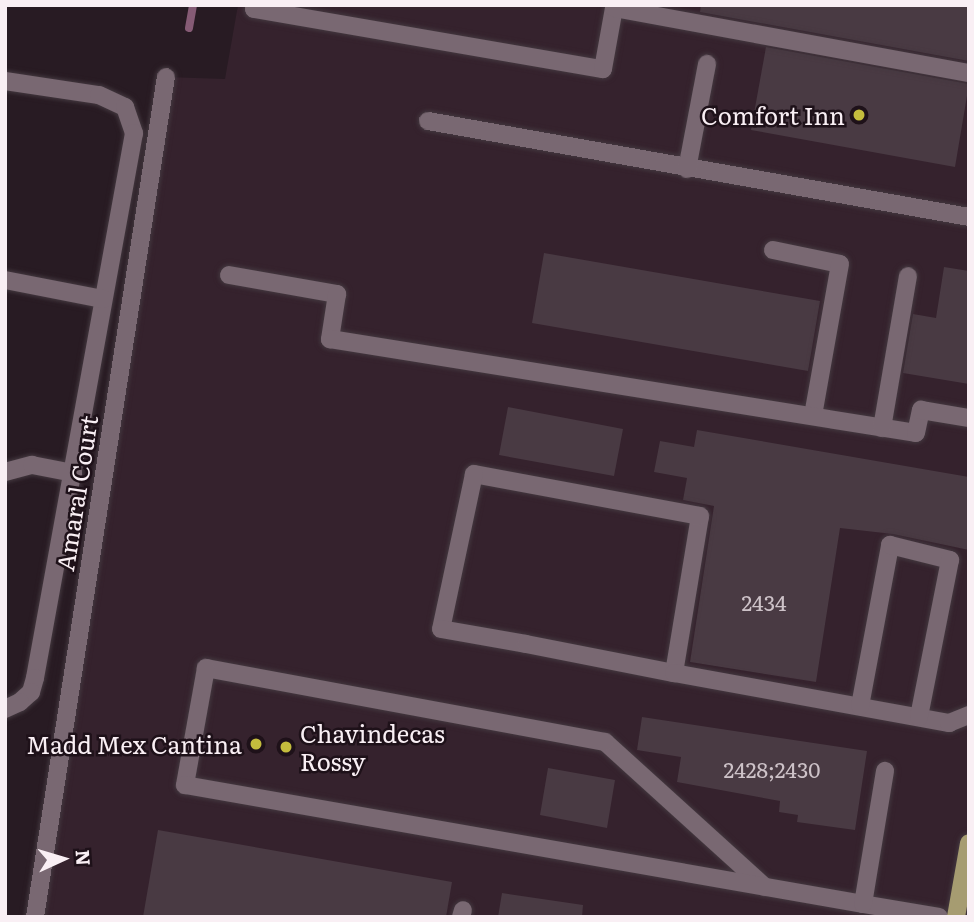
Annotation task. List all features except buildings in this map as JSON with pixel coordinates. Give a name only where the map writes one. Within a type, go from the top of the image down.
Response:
[{"type":"main road","points":[[956,917],[969,843]]},
{"type":"street","points":[[255,5],[254,9],[603,69],[606,7],[647,10],[969,73]]},
{"type":"street","points":[[687,169],[707,64]]},
{"type":"street","name":"Amaral Court","points":[[34,917],[166,77]]},
{"type":"street","points":[[5,81],[99,95],[125,107],[134,133],[74,473],[33,685],[31,692],[20,702],[5,709]]},
{"type":"street","points":[[428,121],[969,217]]},
{"type":"street","points":[[773,250],[840,264],[813,416]]},
{"type":"street","points":[[229,275],[337,294],[330,339],[916,433],[921,410],[969,418]]},
{"type":"street","points":[[882,428],[908,276]]},
{"type":"street","points":[[5,280],[103,299]]},
{"type":"street","points":[[5,472],[33,466],[74,473]]},
{"type":"street","points":[[674,673],[700,516],[474,474],[441,629],[674,673],[949,723],[969,715]]},
{"type":"street","points":[[860,706],[890,545],[950,560],[919,718]]},
{"type":"street","points":[[765,887],[605,742],[206,668],[185,785],[765,887],[939,917]]},
{"type":"street","points":[[863,904],[885,772]]},
{"type":"shaded area","points":[[238,5],[969,5],[969,917],[35,917],[166,77],[225,79]]},
{"type":"waterway","points":[[189,28],[193,5]]},
{"type":"place","name":"Comfort Inn","points":[[859,115]]},
{"type":"place","name":"Madd Mex Cantina","points":[[256,744]]},
{"type":"place","name":"Chavindecas Rossy","points":[[286,747]]}]
